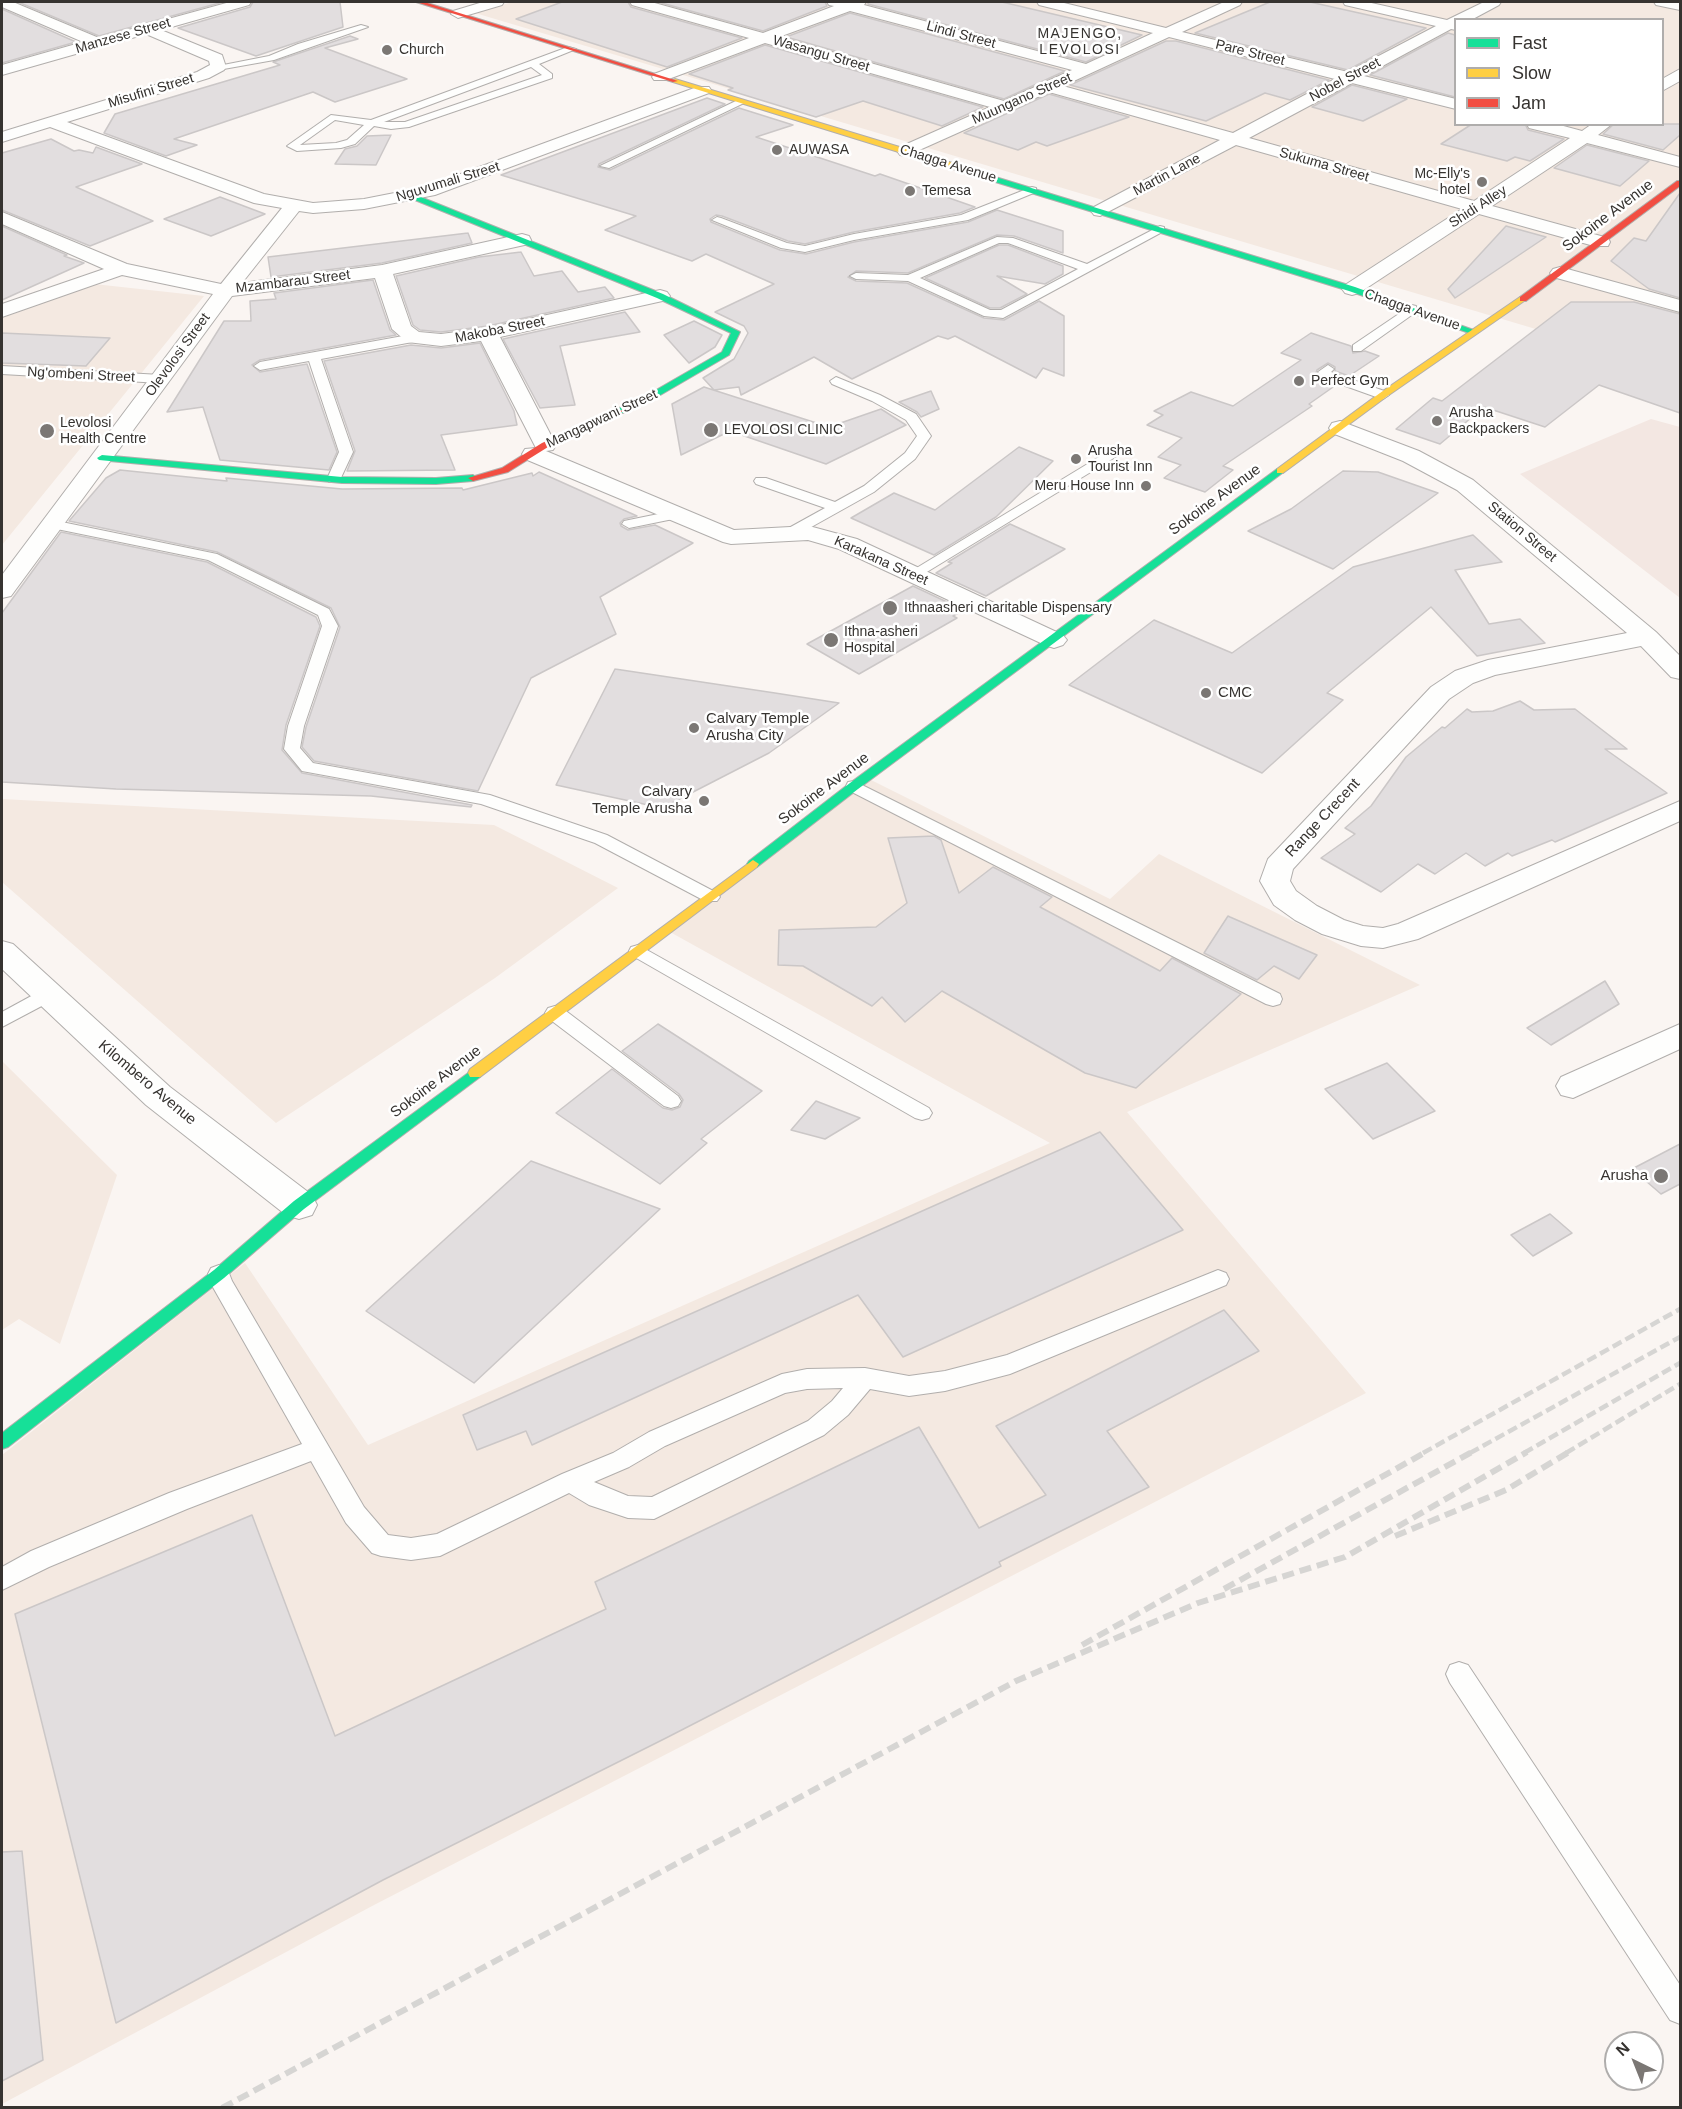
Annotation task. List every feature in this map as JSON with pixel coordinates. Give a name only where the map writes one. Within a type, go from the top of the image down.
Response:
[{"type":"street","points":[[2,2],[98,43]]},
{"type":"street","name":"Manzese Street","points":[[2,70],[244,2]]},
{"type":"street","name":"Chagga Avenue","points":[[419,2],[1100,210],[1352,289],[1475,332]]},
{"type":"street","points":[[458,14],[497,2]]},
{"type":"street","name":"Wasangu Street","points":[[637,2],[1005,106]]},
{"type":"street","name":"Pare Street","points":[[1044,2],[1454,104]]},
{"type":"street","name":"Muungano Street","points":[[906,151],[1236,2]]},
{"type":"street","points":[[1350,2],[1454,23]]},
{"type":"street","name":"Nobel Street","points":[[1464,18],[1494,2]]},
{"type":"street","points":[[1661,2],[1680,6]]},
{"type":"street","points":[[660,77],[847,3]]},
{"type":"street","name":"Lindi Street","points":[[847,3],[1088,69]]},
{"type":"street","points":[[20,10],[42,4]]},
{"type":"street","name":"Nobel Street","points":[[1234,139],[1348,77],[1454,24]]},
{"type":"street","name":"Misufini Street","points":[[2,137],[203,75],[219,67],[216,58],[146,29]]},
{"type":"street","points":[[2,60],[13,58],[26,63]]},
{"type":"street","name":"Sukuma Street","points":[[1048,87],[1601,242]]},
{"type":"street","name":"Nguvumali Street","points":[[51,122],[239,192],[292,207],[343,206],[413,196],[461,181],[703,90]]},
{"type":"street","points":[[1543,126],[1680,162]]},
{"type":"street","name":"Shidi Alley","points":[[1352,289],[1601,126]]},
{"type":"street","name":"Martin Lane","points":[[1100,210],[1234,139]]},
{"type":"street","name":"Sokoine Avenue","points":[[2,1442],[219,1274],[299,1204],[711,897],[854,786],[1383,395],[1560,273],[1680,183]]},
{"type":"street","name":"Mangapwani Street","points":[[102,458],[334,479],[387,481],[470,479],[505,470],[539,450],[647,399],[726,353],[736,332],[660,296],[413,196]]},
{"type":"street","name":"Olevolosi Street","points":[[2,591],[225,291],[292,207]]},
{"type":"street","name":"Mzambarau Street","points":[[3,220],[121,269],[225,291],[381,271],[522,240]]},
{"type":"street","points":[[2,311],[121,269]]},
{"type":"street","points":[[381,271],[402,329],[414,338]]},
{"type":"street","points":[[1560,273],[1680,306]]},
{"type":"street","name":"Makoba Street","points":[[414,338],[441,340],[488,334],[660,296]]},
{"type":"street","points":[[488,334],[539,450]]},
{"type":"street","name":"Station Street","points":[[1340,428],[1411,456],[1465,485],[1647,637],[1680,671]]},
{"type":"street","name":"Karakana Street","points":[[539,450],[673,515],[731,537],[792,532],[809,533],[848,544],[1054,640]]},
{"type":"street","name":"Range Crecent","points":[[1647,637],[1488,668],[1464,677],[1440,693],[1279,866],[1275,881],[1285,898],[1305,913],[1333,927],[1361,936],[1383,938],[1407,933],[1680,810]]},
{"type":"street","name":"Kilombero Avenue","points":[[2,952],[46,995],[158,1095],[299,1204]]},
{"type":"street","points":[[1573,1086],[1680,1036]]},
{"type":"lane","points":[[219,67],[271,58],[301,46],[364,27]]},
{"type":"lane","points":[[533,63],[549,76],[405,125],[372,123],[334,117],[292,146],[297,148],[337,146],[351,142],[372,123],[533,63],[571,49]]},
{"type":"lane","points":[[605,166],[741,102]]},
{"type":"lane","points":[[717,220],[785,246],[805,249],[854,237],[964,218],[1032,190]]},
{"type":"lane","points":[[856,276],[910,278],[988,313],[1003,314],[1160,229]]},
{"type":"lane","points":[[910,278],[998,240],[1017,242],[1087,268]]},
{"type":"lane","points":[[1357,348],[1412,309]]},
{"type":"lane","points":[[260,366],[414,338]]},
{"type":"lane","points":[[314,357],[346,452],[334,479]]},
{"type":"lane","points":[[1328,369],[1324,372],[1327,375],[1383,395]]},
{"type":"lane","name":"Ng'ombeni Street","points":[[2,370],[161,379]]},
{"type":"lane","points":[[792,532],[869,489],[910,456],[924,436],[911,417],[876,398],[836,381]]},
{"type":"lane","points":[[912,575],[1117,450]]},
{"type":"lane","points":[[760,481],[835,507]]},
{"type":"lane","points":[[629,524],[673,515]]},
{"type":"lane","points":[[52,524],[212,557],[324,612],[330,626],[296,726],[292,750],[308,767],[484,799],[601,839],[711,897]]},
{"type":"lane","points":[[854,786],[1273,999]]},
{"type":"lane","points":[[638,951],[922,1113]]},
{"type":"lane","points":[[2,1020],[46,995]]},
{"type":"lane","points":[[555,1013],[671,1101]]},
{"type":"lane","points":[[219,1274],[355,1515],[381,1545],[411,1549],[440,1545],[570,1481],[621,1460],[657,1439],[782,1384],[807,1379],[865,1378],[909,1386],[945,1381],[1010,1364],[1218,1279]]},
{"type":"lane","points":[[570,1481],[598,1497],[628,1507],[654,1508],[816,1428],[840,1408],[865,1378]]},
{"type":"lane","points":[[2,1579],[40,1559],[318,1448]]},
{"type":"lane","points":[[1459,1674],[1680,2010]]},
{"type":"shaded area","points":[[512,2],[1680,2],[1680,372],[475,13]]},
{"type":"shaded area","name":"Levolosi Health Centre","points":[[94,284],[204,296],[2,545],[2,318]]},
{"type":"shaded area","points":[[1651,419],[1680,427],[1680,598],[1520,474]]},
{"type":"shaded area","points":[[871,780],[1110,899],[1159,854],[1420,985],[1127,1112],[1366,1393],[374,1905],[2,2104],[2,1455],[245,1263],[368,1445],[1050,1143],[670,932]]},
{"type":"shaded area","points":[[2,799],[494,825],[618,888],[495,978],[276,1123],[2,882]]},
{"type":"shaded area","points":[[2,1061],[117,1175],[60,1344],[19,1319],[2,1330]]},
{"type":"building","points":[[18,2],[223,2],[99,36]]},
{"type":"building","points":[[253,2],[340,2],[343,27],[256,56],[178,28],[250,7]]},
{"type":"building","points":[[562,2],[628,2],[631,7],[742,38],[667,67],[516,19]]},
{"type":"building","points":[[658,2],[825,2],[827,6],[763,31]]},
{"type":"building","points":[[868,2],[1002,2],[1142,35],[1086,62],[868,4]]},
{"type":"building","points":[[1270,2],[1310,2],[1426,28],[1348,70],[1195,33]]},
{"type":"building","points":[[2,9],[76,42],[2,63]]},
{"type":"building","points":[[850,13],[1065,71],[1004,99],[786,37]]},
{"type":"building","points":[[1448,33],[1454,35],[1454,97],[1370,75]]},
{"type":"building","points":[[350,36],[358,39],[325,48],[407,79],[335,102],[313,92],[174,139],[197,145],[166,156],[104,133],[115,114],[280,65],[273,62]]},
{"type":"building","points":[[1166,41],[1176,41],[1329,80],[1290,100],[1265,93],[1206,121],[1070,85]]},
{"type":"building","points":[[765,45],[983,107],[942,126],[863,101],[816,117],[728,90],[733,88],[689,74]]},
{"type":"building","points":[[1352,85],[1407,99],[1363,121],[1312,107]]},
{"type":"building","points":[[1049,94],[1129,117],[1047,146],[1036,142],[1018,150],[964,133]]},
{"type":"building","points":[[707,98],[725,104],[599,164],[598,167],[610,170],[739,108],[793,125],[756,137],[875,176],[880,174],[975,207],[960,213],[854,232],[805,244],[788,241],[722,216],[716,215],[710,219],[711,222],[780,250],[806,254],[854,242],[968,222],[997,210],[1063,231],[1063,253],[1014,236],[997,235],[908,273],[856,271],[848,277],[856,281],[907,283],[984,318],[1004,320],[1039,301],[1064,316],[1064,376],[1043,368],[1036,378],[955,336],[948,339],[938,336],[852,379],[814,357],[741,395],[739,387],[714,390],[703,378],[734,359],[748,333],[744,326],[715,312],[774,284],[706,254],[692,261],[605,230],[636,216],[501,175]]},
{"type":"building","points":[[1680,124],[1680,135],[1663,150],[1603,134],[1612,126]]},
{"type":"building","points":[[1469,126],[1526,126],[1528,130],[1564,139],[1530,161],[1515,157],[1507,161],[1441,144]]},
{"type":"building","points":[[391,135],[376,165],[335,164],[345,149],[357,146],[367,136]]},
{"type":"building","points":[[51,139],[74,151],[93,153],[96,147],[142,164],[76,187],[153,221],[90,246],[2,210],[2,153]]},
{"type":"building","points":[[1587,145],[1649,161],[1620,186],[1554,168]]},
{"type":"building","points":[[1680,193],[1680,298],[1649,289],[1611,261],[1634,238],[1646,241]]},
{"type":"building","points":[[220,197],[265,214],[211,236],[164,219]]},
{"type":"building","points":[[2,226],[67,255],[64,256],[84,263],[2,300]]},
{"type":"building","points":[[1506,226],[1546,237],[1455,298],[1448,289]]},
{"type":"building","points":[[468,233],[472,243],[382,263],[271,277],[268,257]]},
{"type":"building","points":[[999,245],[1008,245],[1063,266],[1063,274],[1045,284],[997,276],[1027,294],[1000,308],[990,308],[925,278]]},
{"type":"building","points":[[521,252],[534,276],[562,271],[578,292],[605,287],[614,298],[488,326],[441,332],[420,330],[413,325],[396,276],[479,257]]},
{"type":"building","points":[[373,280],[390,330],[396,335],[260,360],[252,365],[260,372],[307,364],[337,452],[329,470],[220,460],[203,407],[167,412],[224,321],[251,321],[250,301],[276,299],[274,293]]},
{"type":"building","points":[[1571,302],[1634,302],[1680,314],[1680,413],[1599,385],[1545,427],[1484,407],[1440,444],[1396,429],[1433,398],[1442,401]]},
{"type":"building","points":[[625,312],[640,332],[560,346],[575,405],[540,408],[503,339]]},
{"type":"building","points":[[694,321],[722,335],[715,347],[689,363],[664,335]]},
{"type":"building","points":[[2,333],[110,338],[86,366],[2,363]]},
{"type":"building","points":[[1311,333],[1351,346],[1353,353],[1365,351],[1379,356],[1349,376],[1335,371],[1335,367],[1328,363],[1317,370],[1316,373],[1321,379],[1336,385],[1309,404],[1312,406],[1223,466],[1233,470],[1205,492],[1164,478],[1181,465],[1158,457],[1182,438],[1147,425],[1163,415],[1154,411],[1191,392],[1233,406],[1301,360],[1281,353]]},
{"type":"building","points":[[480,343],[514,411],[517,425],[441,435],[455,470],[347,471],[355,451],[324,361],[411,345],[441,348]]},
{"type":"building","points":[[704,387],[829,427],[881,409],[906,425],[826,464],[730,431],[681,455],[672,404]]},
{"type":"building","points":[[931,391],[939,409],[921,417],[917,412],[899,402]]},
{"type":"building","points":[[1019,447],[1053,461],[996,517],[934,555],[851,518],[894,493],[935,510]]},
{"type":"building","points":[[120,470],[227,481],[226,478],[342,489],[462,488],[463,490],[532,473],[533,476],[539,472],[637,516],[624,519],[620,523],[628,530],[655,525],[693,543],[600,597],[616,634],[531,678],[478,791],[314,761],[302,747],[306,727],[340,627],[331,608],[217,552],[69,521],[106,478]]},
{"type":"building","points":[[1343,471],[1378,472],[1438,493],[1333,569],[1248,531],[1291,509]]},
{"type":"building","points":[[1010,524],[1065,549],[986,596],[936,573],[952,563],[948,562]]},
{"type":"building","points":[[61,532],[207,562],[316,617],[320,626],[286,725],[282,750],[302,773],[472,805],[471,807],[371,796],[116,789],[2,782],[2,613]]},
{"type":"building","points":[[1473,535],[1502,562],[1455,570],[1489,624],[1520,619],[1545,643],[1477,656],[1431,607],[1327,693],[1343,700],[1262,773],[1069,685],[1154,620],[1232,653],[1353,567]]},
{"type":"building","name":"Ithna-asheri Hospital","points":[[913,586],[964,610],[953,616],[957,618],[859,674],[807,644]]},
{"type":"building","name":"Calvary Temple Arusha City","points":[[615,669],[839,703],[769,753],[662,808],[556,785]]},
{"type":"building","points":[[1520,701],[1534,710],[1575,709],[1627,749],[1605,749],[1667,793],[1555,842],[1552,840],[1512,856],[1508,853],[1485,866],[1466,853],[1435,874],[1418,864],[1381,892],[1321,858],[1355,834],[1345,828],[1371,806],[1406,757],[1442,727],[1445,728],[1467,709],[1472,712],[1493,711]]},
{"type":"building","points":[[934,836],[941,840],[959,893],[993,867],[1052,897],[1040,907],[1160,971],[1172,958],[1241,994],[1136,1088],[1085,1073],[942,991],[905,1022],[882,997],[872,1006],[803,966],[778,965],[779,930],[876,927],[907,903],[888,838]]},
{"type":"building","points":[[1228,916],[1317,955],[1299,979],[1274,966],[1257,980],[1204,953]]},
{"type":"building","points":[[1605,981],[1619,1004],[1551,1045],[1527,1028]]},
{"type":"building","points":[[658,1024],[762,1091],[701,1139],[707,1143],[660,1184],[556,1113],[612,1069],[663,1108],[672,1110],[680,1107],[683,1100],[679,1094],[622,1051]]},
{"type":"building","points":[[1387,1063],[1435,1111],[1373,1139],[1325,1089]]},
{"type":"building","points":[[816,1101],[860,1118],[825,1139],[791,1130]]},
{"type":"building","points":[[1100,1132],[1183,1230],[903,1357],[858,1295],[532,1445],[526,1431],[477,1450],[463,1415]]},
{"type":"building","name":"Arusha","points":[[1680,1144],[1680,1184],[1661,1194],[1632,1169]]},
{"type":"building","points":[[531,1161],[660,1209],[474,1383],[366,1311]]},
{"type":"building","points":[[1550,1214],[1572,1233],[1533,1256],[1511,1235]]},
{"type":"building","points":[[1224,1310],[1259,1351],[1107,1431],[1149,1487],[999,1562],[1001,1566],[666,1738],[383,1880],[116,2023],[15,1614],[252,1515],[335,1736],[606,1609],[595,1582],[919,1427],[979,1528],[1046,1495],[996,1426]]},
{"type":"building","points":[[22,1851],[43,2060],[2,2081],[2,1852]]},
{"type":"railway","points":[[1423,1453],[1680,1309]]},
{"type":"railway","points":[[1470,1453],[1680,1337]]},
{"type":"railway","points":[[1524,1453],[1680,1363]]},
{"type":"railway","points":[[1566,1453],[1680,1384]]},
{"type":"railway","points":[[1082,1645],[1426,1452]]},
{"type":"railway","points":[[1224,1589],[1472,1452]]},
{"type":"railway","points":[[222,2108],[1016,1681],[1198,1603],[1345,1557],[1527,1452]]},
{"type":"railway","points":[[1395,1536],[1506,1490],[1569,1452]]},
{"type":"traffic: fast","points":[[966,170],[1352,289],[1475,332]]},
{"type":"traffic: fast","points":[[413,196],[660,296],[736,332],[726,353],[647,399],[620,411]]},
{"type":"traffic: fast","points":[[102,458],[342,480],[436,481],[473,478]]},
{"type":"traffic: fast","points":[[753,864],[854,786],[1280,471]]},
{"type":"traffic: fast","points":[[2,1442],[219,1274],[299,1205],[475,1073]]},
{"type":"traffic: slow","points":[[675,81],[966,170]]},
{"type":"traffic: slow","points":[[1280,471],[1383,395],[1523,299]]},
{"type":"traffic: slow","points":[[475,1073],[753,864]]},
{"type":"traffic: jam","points":[[419,2],[675,81]]},
{"type":"traffic: jam","points":[[1523,299],[1680,183]]},
{"type":"traffic: jam","points":[[473,478],[505,470],[545,445],[620,411]]},
{"type":"place","name":"Church","points":[[387,50]]},
{"type":"place","name":"AUWASA","points":[[777,150]]},
{"type":"place","name":"Mc-Elly's hotel","points":[[1482,182]]},
{"type":"place","name":"Temesa","points":[[910,191]]},
{"type":"place","name":"Perfect Gym","points":[[1299,381]]},
{"type":"place","name":"Arusha Backpackers","points":[[1437,421]]},
{"type":"place","name":"LEVOLOSI CLINIC","points":[[711,430]]},
{"type":"place","name":"Levolosi Health Centre","points":[[47,431]]},
{"type":"place","name":"Arusha Tourist Inn","points":[[1076,459]]},
{"type":"place","name":"Meru House Inn","points":[[1146,486]]},
{"type":"place","name":"Ithnaasheri charitable Dispensary","points":[[890,608]]},
{"type":"place","name":"Ithna-asheri Hospital","points":[[831,640]]},
{"type":"place","name":"CMC","points":[[1206,693]]},
{"type":"place","name":"Calvary Temple Arusha City","points":[[694,728]]},
{"type":"place","name":"Calvary Temple Arusha","points":[[704,801]]},
{"type":"place","name":"Arusha","points":[[1661,1176]]},
{"type":"district","name":"MAJENGO, LEVOLOSI","points":[[1080,42]]}]
